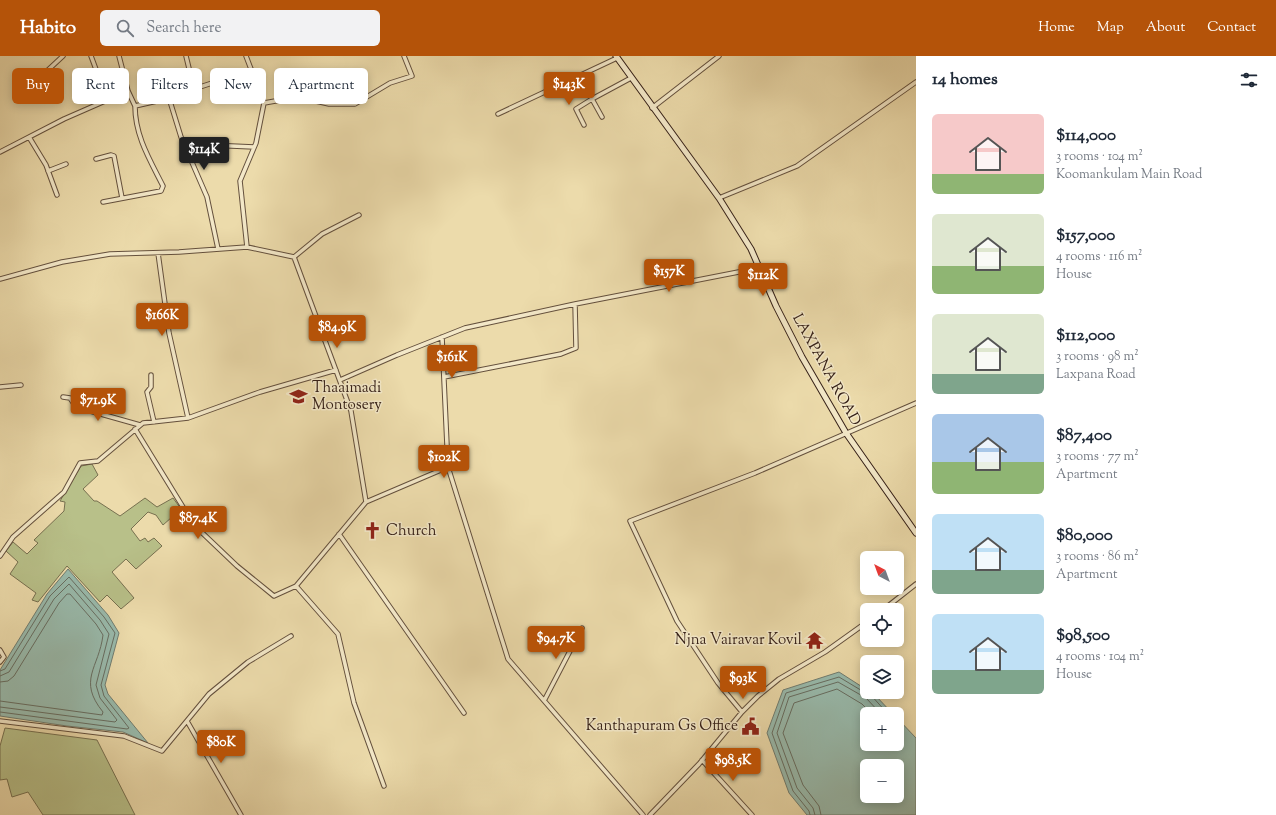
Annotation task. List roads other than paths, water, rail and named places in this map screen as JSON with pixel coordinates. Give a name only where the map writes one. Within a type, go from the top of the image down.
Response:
[{"type":"street","points":[[50,68],[63,56]]},
{"type":"street","points":[[91,56],[95,68]]},
{"type":"street","points":[[120,56],[123,68]]},
{"type":"street","points":[[186,56],[189,68]]},
{"type":"street","points":[[246,56],[251,68]]},
{"type":"street","points":[[266,103],[298,97],[329,104],[355,104],[390,83],[412,76],[404,56]]},
{"type":"street","points":[[652,108],[719,56]]},
{"type":"street","points":[[498,114],[616,57]]},
{"type":"street","name":"LAXPANA ROAD","points":[[616,57],[718,198],[751,249],[802,357],[846,433],[916,533]]},
{"type":"street","points":[[584,125],[576,109],[631,78]]},
{"type":"street","points":[[718,198],[797,166],[916,82]]},
{"type":"street","points":[[104,202],[161,191],[163,186],[139,137],[135,121],[135,106],[129,93]]},
{"type":"street","points":[[592,99],[602,117]]},
{"type":"street","points":[[0,152],[97,104]]},
{"type":"street","points":[[135,106],[144,104]]},
{"type":"street","points":[[171,104],[181,137],[207,197],[218,249]]},
{"type":"street","points":[[247,247],[240,181],[254,147],[264,104]]},
{"type":"street","points":[[29,137],[48,170],[57,195]]},
{"type":"street","points":[[210,145],[254,147]]},
{"type":"street","points":[[96,159],[111,154],[114,156],[122,198]]},
{"type":"street","points":[[48,170],[66,164]]},
{"type":"street","points":[[294,257],[322,234],[359,215]]},
{"type":"street","points":[[0,279],[62,262],[110,254],[158,253],[247,247],[294,257]]},
{"type":"street","points":[[158,253],[169,333],[188,418]]},
{"type":"street","points":[[294,257],[352,411],[366,502]]},
{"type":"street","points":[[340,380],[465,328],[575,304],[759,268]]},
{"type":"street","points":[[444,377],[561,354],[576,348],[575,304]]},
{"type":"street","points":[[442,337],[448,467],[508,659],[545,699],[643,815]]},
{"type":"street","points":[[0,556],[13,537],[64,492],[80,463],[98,461],[140,425],[188,418],[260,392],[336,370]]},
{"type":"street","points":[[151,375],[151,387],[148,392],[154,422]]},
{"type":"street","points":[[0,382],[0,387],[21,385]]},
{"type":"street","points":[[63,397],[70,398],[76,407],[83,410],[140,425]]},
{"type":"street","points":[[742,712],[718,683],[677,621],[630,521],[755,473],[916,404]]},
{"type":"street","points":[[135,429],[194,525],[237,566],[274,596],[296,586],[366,502],[448,467]]},
{"type":"street","points":[[339,534],[464,713]]},
{"type":"street","points":[[892,603],[916,584]]},
{"type":"street","points":[[296,586],[338,634],[354,703],[384,786]]},
{"type":"street","points":[[650,815],[702,760],[742,712],[779,679],[825,652],[860,627]]},
{"type":"street","points":[[545,699],[582,628]]},
{"type":"street","points":[[0,721],[124,736],[162,751],[209,694],[248,662],[291,636]]},
{"type":"street","points":[[0,650],[4,657],[0,662]]},
{"type":"street","points":[[187,721],[241,815]]},
{"type":"street","points":[[702,760],[752,815]]},
{"type":"water","points":[[68,569],[108,615],[119,633],[105,685],[108,694],[148,743],[123,732],[67,726],[0,716],[0,670],[47,594]]},
{"type":"water","points":[[839,672],[860,686],[860,699],[879,699],[886,707],[860,707],[860,751],[904,751],[904,725],[916,738],[916,815],[807,815],[789,793],[767,733],[783,690]]},
{"type":"place","name":"Thaaimadi Montosery","points":[[299,397]]},
{"type":"place","name":"Church","points":[[373,531]]},
{"type":"place","name":"Njna Vairavar Kovil","points":[[815,640]]},
{"type":"place","name":"Kanthapuram Gs Office","points":[[751,726]]}]
